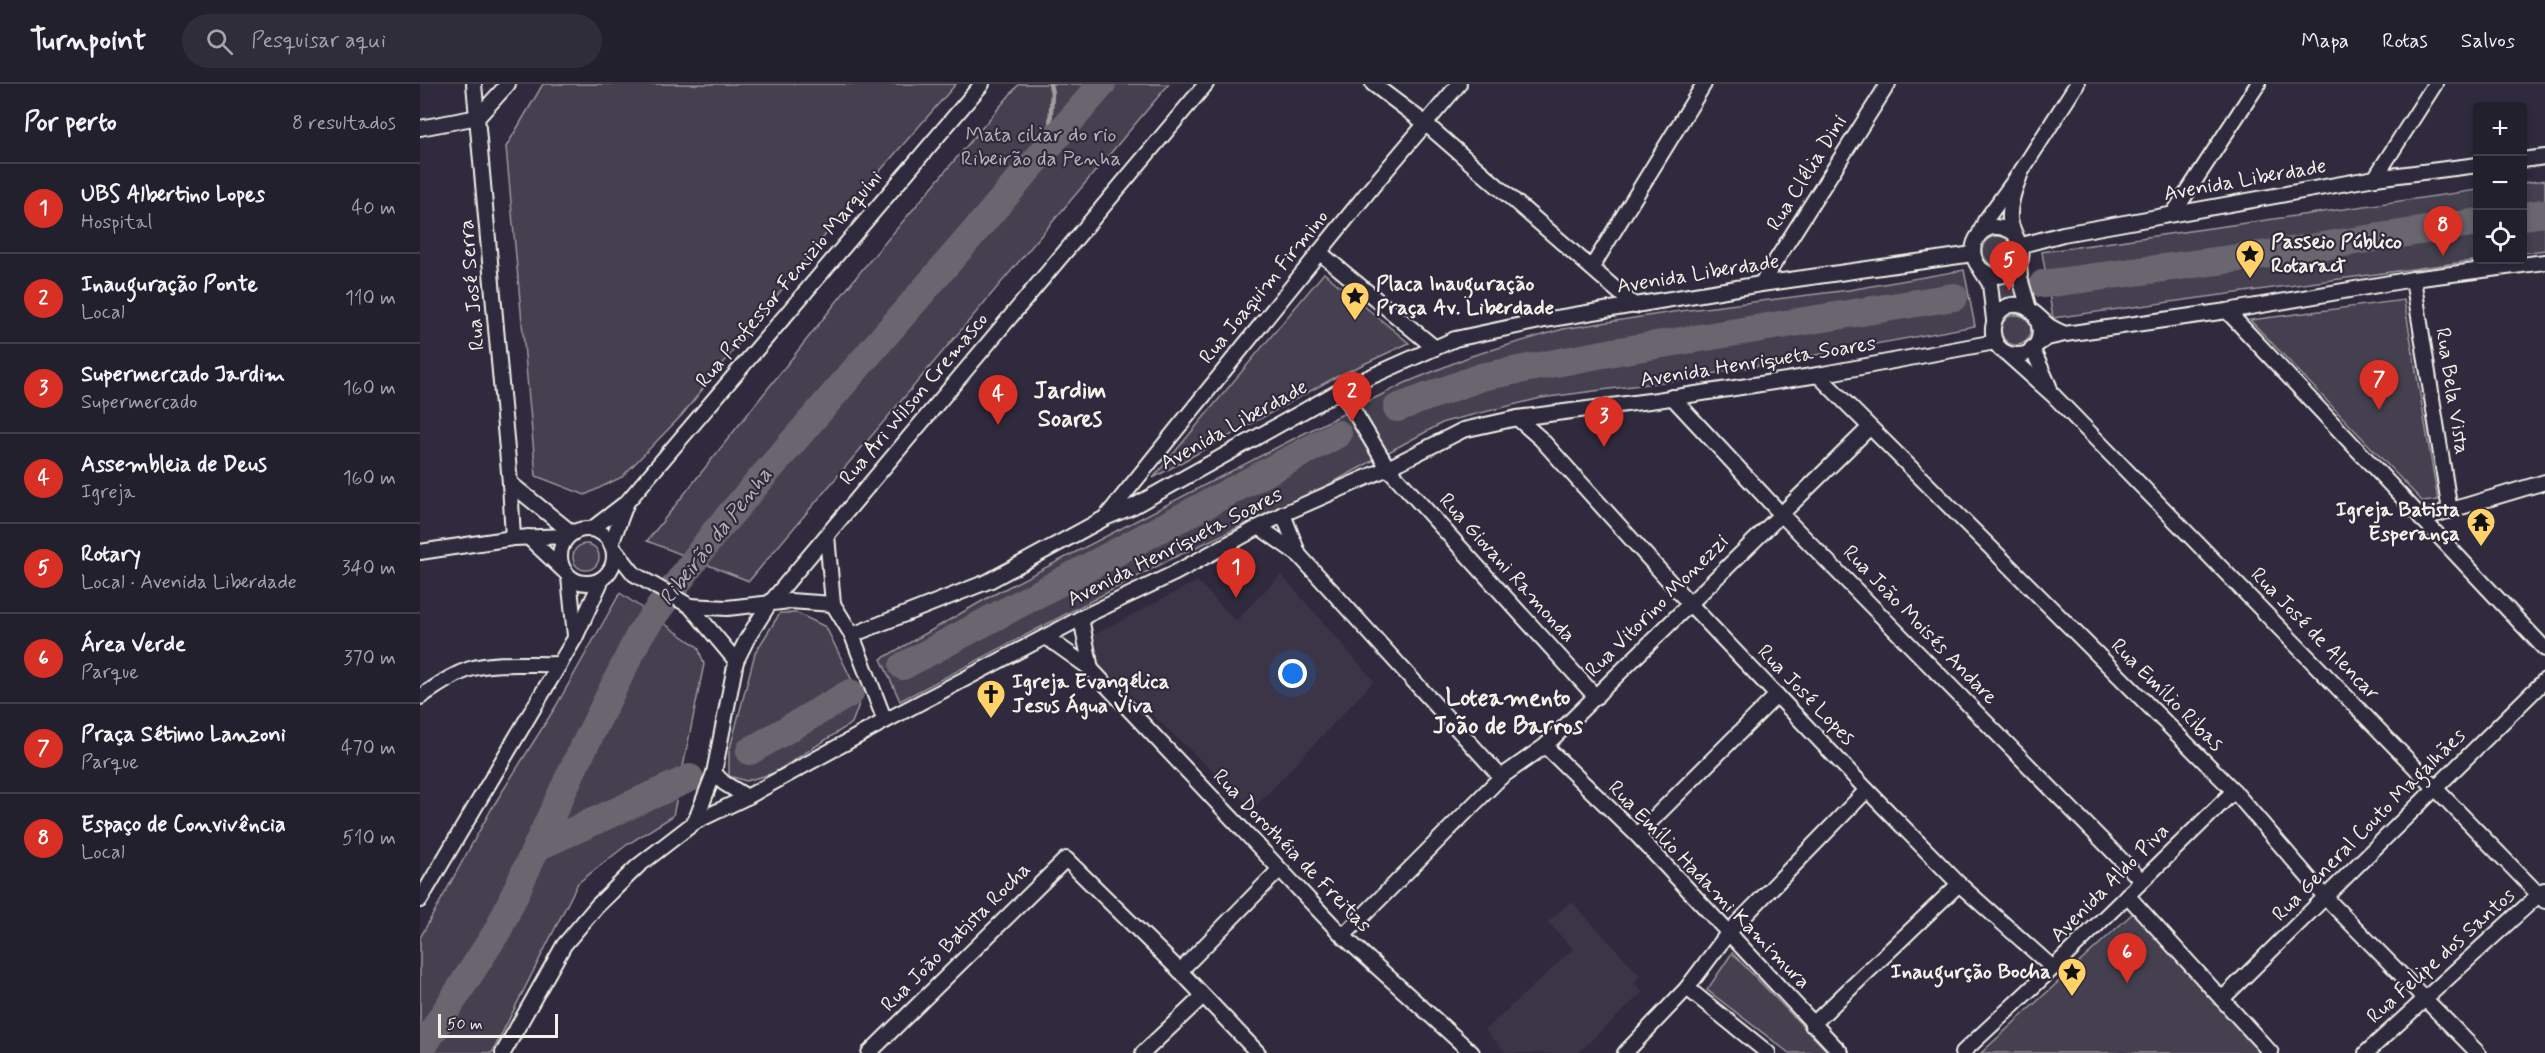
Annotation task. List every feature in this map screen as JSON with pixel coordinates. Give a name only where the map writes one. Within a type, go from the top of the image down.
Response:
[{"type":"street","name":"Rua José Serra","points":[[474,84],[513,538]]},
{"type":"street","points":[[420,128],[478,117],[508,84]]},
{"type":"street","name":"Rua Professor Fenizio Marquini","points":[[627,502],[982,84]]},
{"type":"street","name":"Rua Ari Wilson Cremasco","points":[[694,822],[714,773],[736,661],[769,604],[1206,84]]},
{"type":"street","points":[[1373,84],[1426,124],[1635,306]]},
{"type":"street","name":"Rua Joaquim Firmino","points":[[1105,518],[1319,252],[1459,84]]},
{"type":"street","points":[[1592,267],[1704,84]]},
{"type":"street","name":"Rua Clélia Dini","points":[[1761,284],[1888,84]]},
{"type":"street","points":[[2077,84],[2022,170],[1985,221],[1975,241],[1973,254],[1990,284],[1994,320],[1992,335],[1995,342],[2006,353],[2022,354],[2047,338],[2065,334],[2226,311],[2413,279],[2545,262]]},
{"type":"street","points":[[2174,214],[2258,84]]},
{"type":"street","points":[[2375,178],[2435,84]]},
{"type":"street","points":[[2527,159],[2545,157]]},
{"type":"street","name":"Avenida Liberdade","points":[[2022,246],[2063,234],[2375,178],[2473,166]]},
{"type":"street","points":[[2022,170],[2010,203],[2010,220],[2014,233],[2022,246],[2019,264],[2020,278],[2041,332],[2034,347],[2054,396]]},
{"type":"street","points":[[1979,235],[1992,227],[2007,229],[2014,233]]},
{"type":"street","points":[[1319,252],[1435,348]]},
{"type":"street","name":"Avenida Liberdade","points":[[852,635],[989,581],[1105,518],[1134,506],[1341,390],[1455,339],[1545,320],[1761,284],[1973,254]]},
{"type":"street","points":[[1981,270],[1996,276],[2004,275],[2019,264]]},
{"type":"street","name":"Rua Bela Vista","points":[[2413,279],[2450,511]]},
{"type":"street","points":[[1994,320],[1998,313],[2018,305],[2031,310],[2049,326],[2065,334]]},
{"type":"street","points":[[2226,311],[2545,649]]},
{"type":"street","name":"Avenida Henriqueta Soares","points":[[509,1051],[564,945],[597,906],[638,866],[694,822],[747,797],[885,721],[1081,618],[1173,574],[1283,514],[1388,468],[1463,430],[1517,418],[1818,375],[1995,342]]},
{"type":"street","name":"Rua José de Alencar","points":[[2006,353],[2054,396],[2435,788],[2543,895]]},
{"type":"street","name":"Rua Emílio Ribas","points":[[1818,375],[2234,791],[2326,898],[2478,1053]]},
{"type":"street","name":"Rua Giovani Ramonda","points":[[1341,390],[1388,468],[1596,697]]},
{"type":"street","name":"Rua João Moisés Andare","points":[[1672,397],[1782,514],[2141,880]]},
{"type":"street","points":[[1542,439],[1546,415]]},
{"type":"street","name":"Rua José Lopes","points":[[1517,418],[1542,439],[1689,603],[1867,790],[1959,884],[2054,968]]},
{"type":"street","name":"Rua Vitorino Monezzi","points":[[1343,936],[1501,777],[1545,746],[1869,428]]},
{"type":"street","points":[[2421,519],[2545,482]]},
{"type":"street","points":[[510,483],[570,535]]},
{"type":"street","points":[[592,529],[627,502]]},
{"type":"street","points":[[420,900],[575,638],[613,564],[612,545],[627,502]]},
{"type":"street","points":[[1283,514],[1299,555]]},
{"type":"street","points":[[1259,527],[1299,555],[1501,777]]},
{"type":"street","points":[[420,552],[513,538],[570,535],[583,529],[592,529],[601,533],[639,576],[686,604],[736,661]]},
{"type":"street","points":[[570,535],[560,552],[566,573],[575,638]]},
{"type":"street","points":[[827,536],[832,604],[852,635],[885,721]]},
{"type":"street","points":[[528,537],[566,573],[585,583],[606,575],[639,576]]},
{"type":"street","points":[[686,604],[727,608],[808,601],[832,604]]},
{"type":"street","points":[[1081,618],[1091,669]]},
{"type":"street","name":"Rua Dorothéia de Freitas","points":[[1046,637],[1091,669],[1343,936],[1472,1053]]},
{"type":"street","points":[[420,697],[452,676],[476,668],[560,664]]},
{"type":"street","name":"Rua General Couto Magalhães","points":[[2222,999],[2545,680]]},
{"type":"street","points":[[1637,836],[1777,695]]},
{"type":"street","name":"Rua Emílio Hadami Kamimura","points":[[1545,746],[1637,836],[1729,932],[1812,1025],[1841,1053]]},
{"type":"street","points":[[714,773],[724,783],[747,797]]},
{"type":"street","points":[[1625,1053],[1687,988],[1729,932],[1867,790]]},
{"type":"street","name":"Avenida Aldo Piva","points":[[1962,1053],[2054,968],[2234,791]]},
{"type":"street","name":"Rua João Batista Rocha","points":[[876,1051],[1066,859],[1179,971]]},
{"type":"street","points":[[1258,1053],[1179,971],[1279,870]]},
{"type":"street","points":[[1812,1025],[1959,884]]},
{"type":"street","points":[[2127,895],[2271,1053]]},
{"type":"street","name":"Rua Felipe dos Santos","points":[[2366,1053],[2543,895]]},
{"type":"street","points":[[1687,988],[1768,1053]]},
{"type":"street","points":[[1143,1053],[1203,996]]},
{"type":"shaded area","points":[[1281,574],[1374,681],[1253,809],[1095,661],[1090,646],[1095,634],[1197,581],[1236,621]]},
{"type":"shaded area","points":[[1571,901],[1640,975],[1634,982],[1643,992],[1578,1053],[1506,1053],[1485,1030],[1573,949],[1548,922]]},
{"type":"green space","points":[[543,84],[956,84],[838,219],[682,415],[622,477],[585,495],[536,476],[506,147]]},
{"type":"green space","name":"Mata ciliar do rio Ribeirão da Penha","points":[[1019,84],[1169,84],[749,581],[647,541],[861,271]]},
{"type":"green space","points":[[2545,180],[2545,250],[2527,252],[2527,210],[2527,182]]},
{"type":"green space","points":[[2473,191],[2473,261],[2053,318],[2042,252]]},
{"type":"green space","points":[[1998,236],[2009,240],[2013,251],[2009,262],[1998,266],[1987,262],[1983,251],[1987,240]]},
{"type":"green space","points":[[1964,270],[1975,326],[1678,380],[1541,398],[1444,422],[1328,485],[1171,559],[900,701],[881,659],[991,596],[1299,436],[1405,383],[1471,356],[1563,329],[1673,312],[1849,290]]},
{"type":"green space","points":[[1324,273],[1409,343],[1334,378],[1153,478]]},
{"type":"green space","points":[[2016,277],[2021,299],[2001,303],[1996,281]]},
{"type":"green space","points":[[2404,300],[2438,500],[2423,502],[2250,320]]},
{"type":"green space","points":[[2016,315],[2027,319],[2031,330],[2027,341],[2016,345],[2005,341],[2001,330],[2005,319]]},
{"type":"green space","points":[[586,544],[595,548],[599,557],[595,566],[586,570],[577,566],[573,557],[577,548]]},
{"type":"green space","points":[[620,593],[698,647],[704,664],[673,816],[628,844],[578,883],[492,1053],[420,1053],[420,938],[492,808],[556,706]]},
{"type":"green space","points":[[780,613],[797,613],[826,627],[861,699],[852,723],[774,773],[746,781],[729,776],[729,752],[755,653]]},
{"type":"green space","points":[[2133,913],[2262,1053],[1981,1053]]},
{"type":"green space","points":[[1732,953],[1829,1053],[1789,1053],[1707,990]]},
{"type":"waterway","points":[[1049,145],[1052,93],[1050,84]]},
{"type":"waterway","name":"Ribeirão da Penha","points":[[420,1051],[498,930],[572,771],[640,634],[715,532],[1102,84]]},
{"type":"waterway","points":[[2527,215],[2545,213]]},
{"type":"waterway","points":[[2043,284],[2284,252],[2473,223]]},
{"type":"waterway","points":[[1397,408],[1481,377],[1619,351],[1954,297]]},
{"type":"waterway","points":[[903,666],[1338,434]]},
{"type":"waterway","points":[[750,751],[850,693]]},
{"type":"waterway","points":[[537,847],[690,778]]},
{"type":"place","name":"Espaço de Convivência","points":[[2443,256]]},
{"type":"place","name":"Passeio Público Rotaract","points":[[2250,280]]},
{"type":"place","name":"Rotary","points":[[2009,291]]},
{"type":"place","name":"Placa Inauguração Praça Av. Liberdade","points":[[1355,322]]},
{"type":"place","name":"Praça Sétimo Lanzoni","points":[[2379,410]]},
{"type":"place","name":"Inauguração Ponte","points":[[1352,422]]},
{"type":"place","name":"Assembleia de Deus","points":[[998,425]]},
{"type":"place","name":"Supermercado Jardim","points":[[1604,447]]},
{"type":"place","name":"Igreja Batista Esperança","points":[[2481,548]]},
{"type":"place","name":"UBS Albertino Lopes","points":[[1236,598]]},
{"type":"place","name":"Igreja Evangélica Jesus Água Viva","points":[[991,720]]},
{"type":"place","name":"Área Verde","points":[[2127,983]]},
{"type":"place","name":"Inaugurção Bocha","points":[[2072,998]]},
{"type":"district","name":"Jardim Soares","points":[[1070,405]]},
{"type":"district","name":"Loteamento João de Barros","points":[[1508,712]]}]
